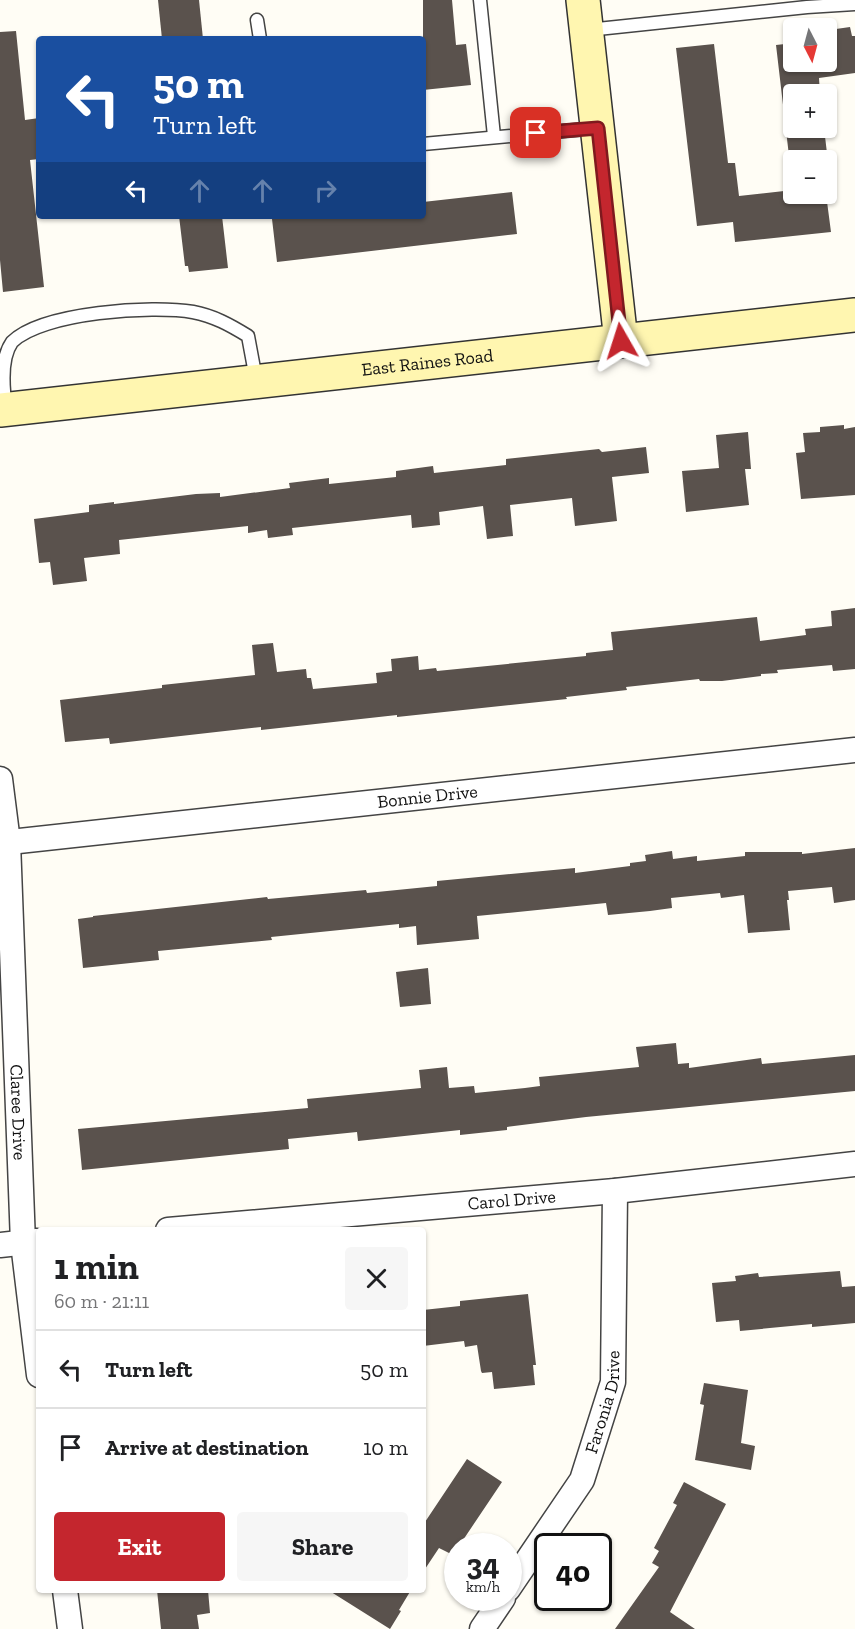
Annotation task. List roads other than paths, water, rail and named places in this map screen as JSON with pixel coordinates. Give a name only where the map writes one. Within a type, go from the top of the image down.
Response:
[{"type":"main road","points":[[585,15],[621,341]]},
{"type":"main road","name":"East Raines Road","points":[[3,410],[855,315]]},
{"type":"street","name":"Bonnie Drive","points":[[4,842],[855,750]]},
{"type":"street","name":"Claree Drive","points":[[0,779],[21,1243],[36,1353]]},
{"type":"street","name":"Carol Drive","points":[[202,1227],[615,1191],[855,1164]]},
{"type":"street","name":"Faronia Drive","points":[[522,1568],[582,1480],[613,1382],[615,1191]]},
{"type":"street","points":[[65,1593],[70,1629]]},
{"type":"street","points":[[482,1629],[494,1611]]},
{"type":"lane","points":[[480,0],[494,136]]},
{"type":"lane","points":[[585,15],[855,4]]},
{"type":"lane","points":[[257,20],[260,36]]},
{"type":"lane","points":[[426,144],[598,128]]},
{"type":"lane","points":[[3,410],[2,364],[10,343],[31,328],[88,314],[147,310],[193,312],[225,321],[248,336],[256,382]]}]
